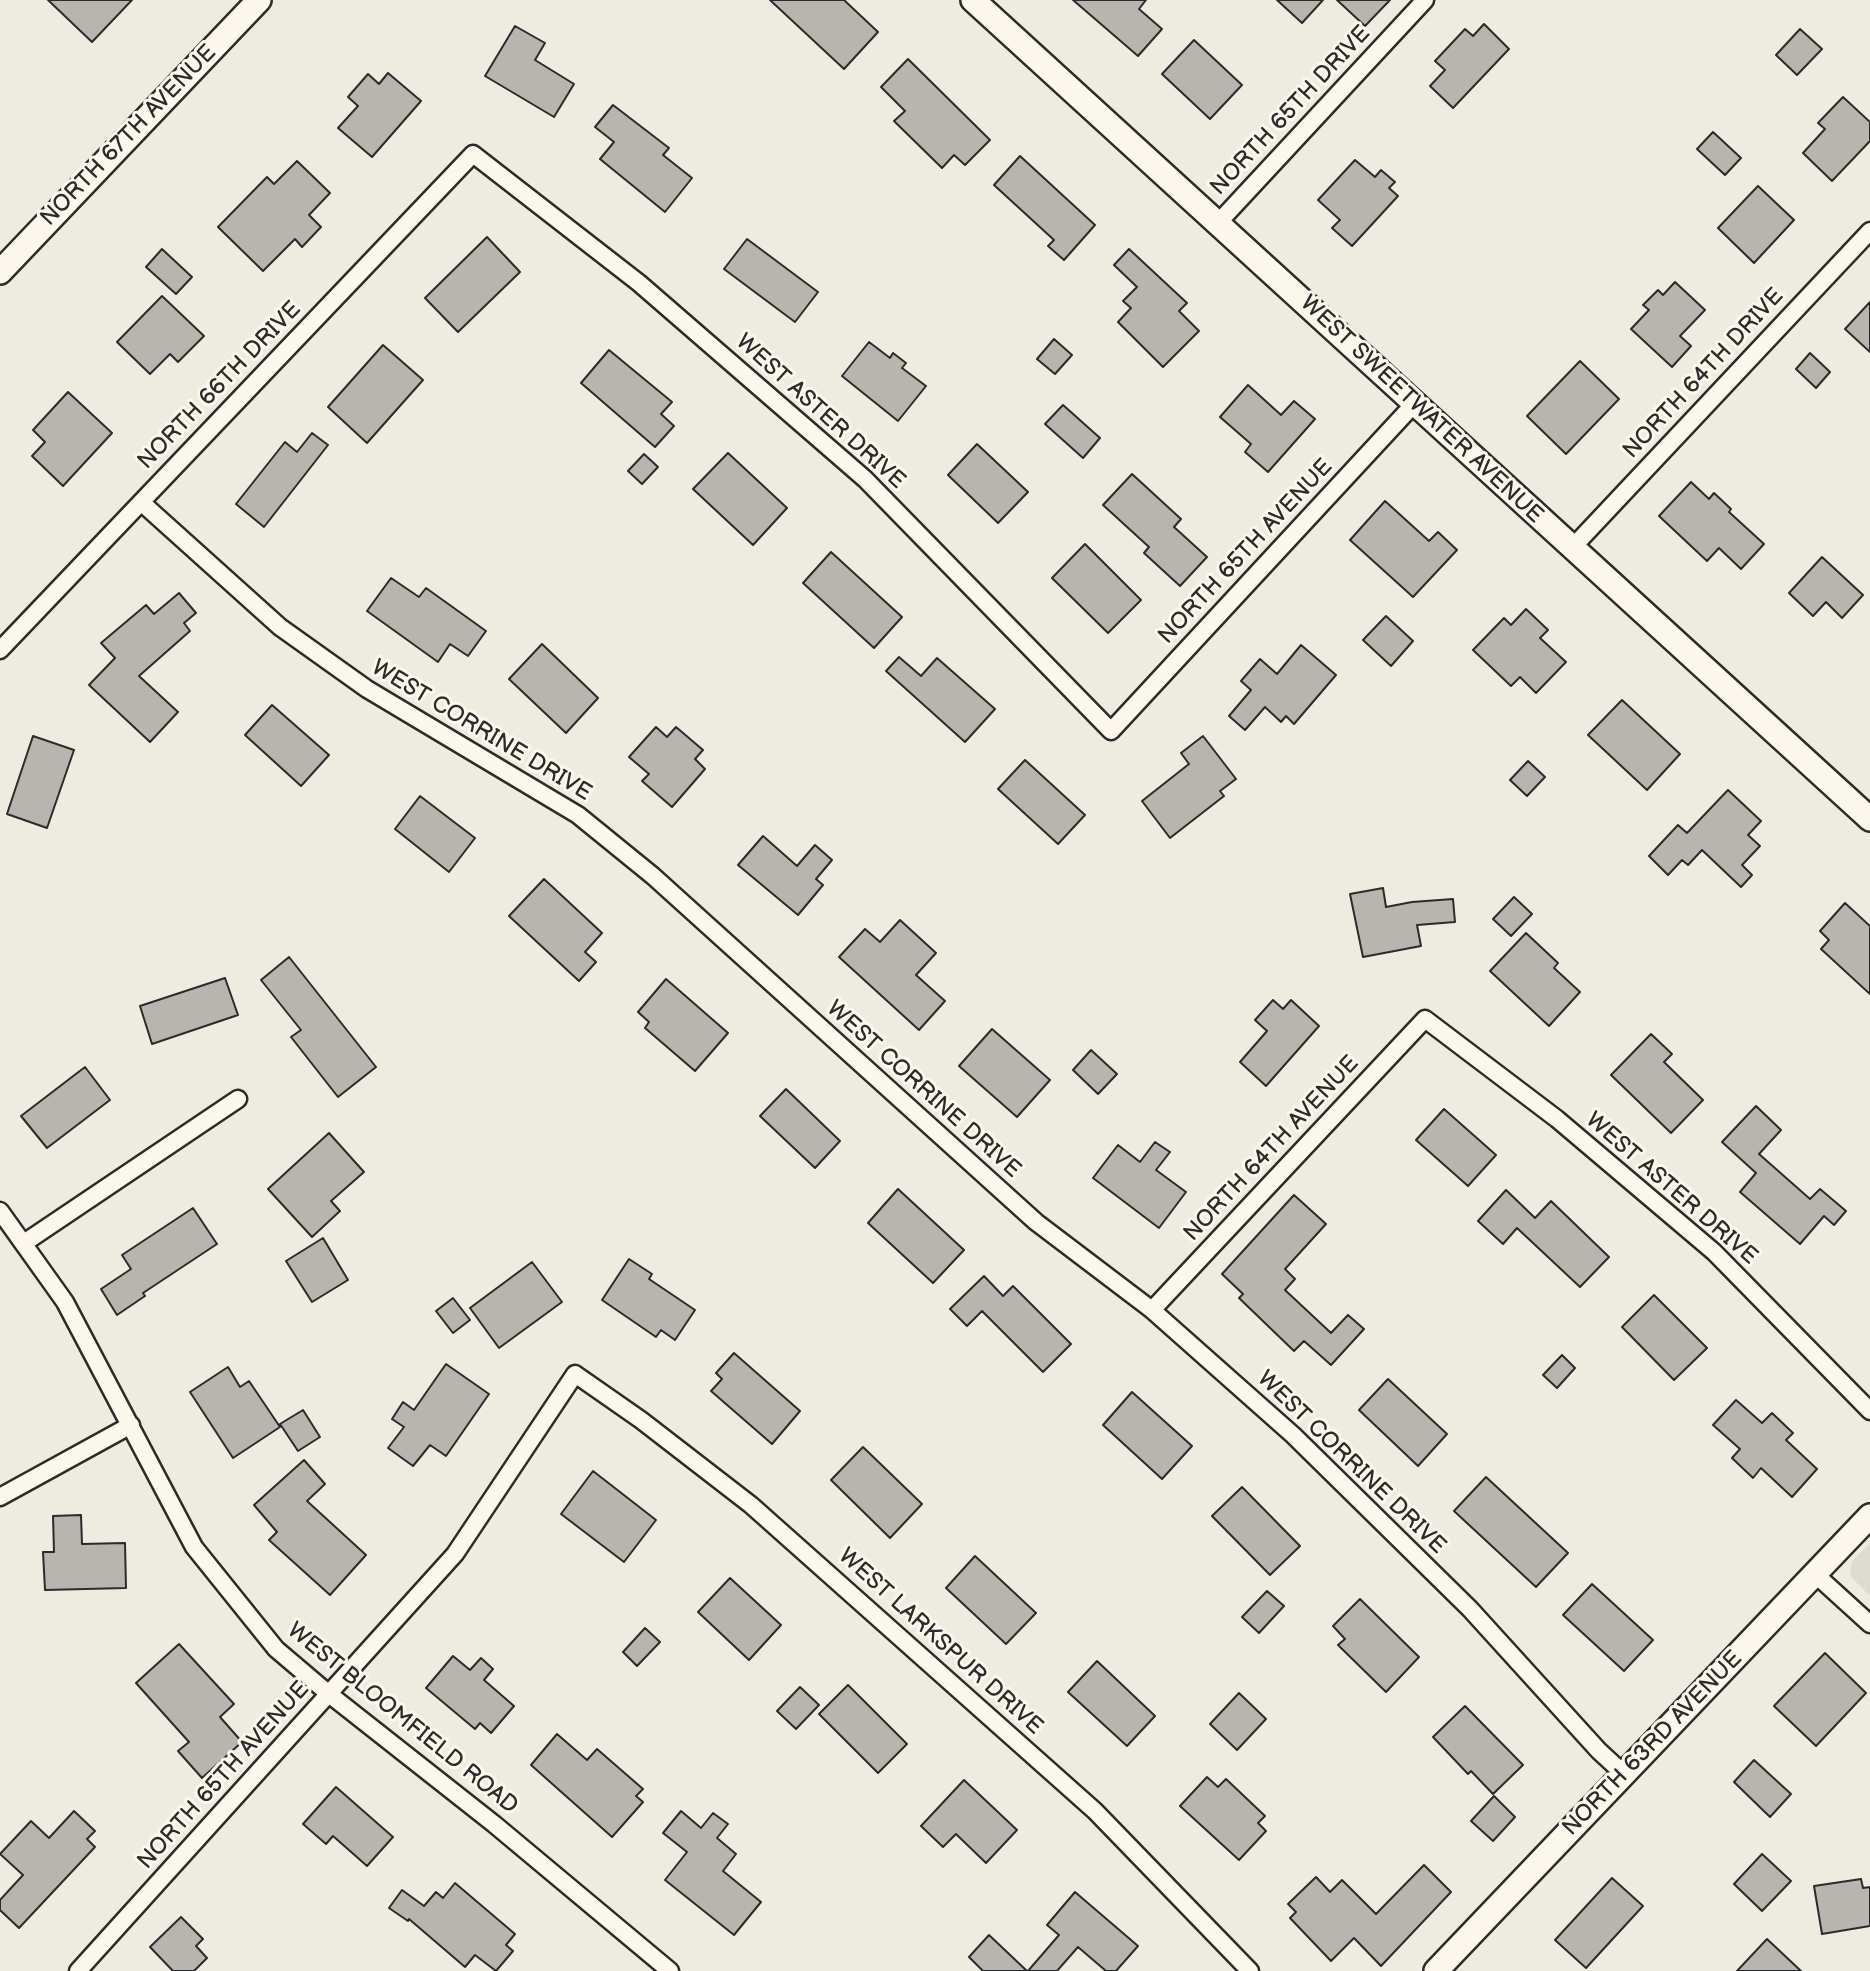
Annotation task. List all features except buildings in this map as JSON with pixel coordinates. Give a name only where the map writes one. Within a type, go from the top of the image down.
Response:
[{"type":"street","name":"NORTH 67TH AVENUE","points":[[0,272],[259,0]]},
{"type":"street","name":"WEST SWEETWATER AVENUE","points":[[974,0],[1870,819]]},
{"type":"street","name":"NORTH 65TH DRIVE","points":[[1218,223],[1425,0]]},
{"type":"street","name":"NORTH 66TH DRIVE","points":[[0,650],[473,153]]},
{"type":"street","name":"WEST ASTER DRIVE","points":[[473,153],[639,283],[865,479],[1111,732]]},
{"type":"street","name":"NORTH 64TH DRIVE","points":[[1572,548],[1870,231]]},
{"type":"street","name":"NORTH 65TH AVENUE","points":[[1111,732],[1414,404]]},
{"type":"street","name":"WEST CORRINE DRIVE","points":[[141,502],[280,627],[367,689],[579,815],[653,876],[1036,1222],[1152,1310],[1293,1435],[1470,1609],[1624,1774]]},
{"type":"street","name":"WEST ASTER DRIVE","points":[[1425,1019],[1557,1119],[1714,1252],[1870,1411]]},
{"type":"street","name":"NORTH 64TH AVENUE","points":[[1152,1310],[1425,1019]]},
{"type":"street","points":[[24,1243],[238,1099]]},
{"type":"street","name":"WEST BLOOMFIELD ROAD","points":[[0,1211],[65,1302],[194,1547],[276,1649],[495,1824],[670,1971]]},
{"type":"street","name":"NORTH 65TH AVENUE","points":[[78,1971],[455,1555],[575,1374]]},
{"type":"street","name":"WEST LARKSPUR DRIVE","points":[[575,1374],[641,1420],[772,1523],[1095,1811],[1250,1971]]},
{"type":"street","points":[[0,1497],[131,1425]]},
{"type":"street","name":"NORTH 63RD AVENUE","points":[[1436,1971],[1870,1516]]},
{"type":"street","points":[[1815,1574],[1870,1624]]},
{"type":"shaded area","points":[[1870,1543],[1870,1596],[1851,1577],[1850,1568],[1853,1560]]}]
